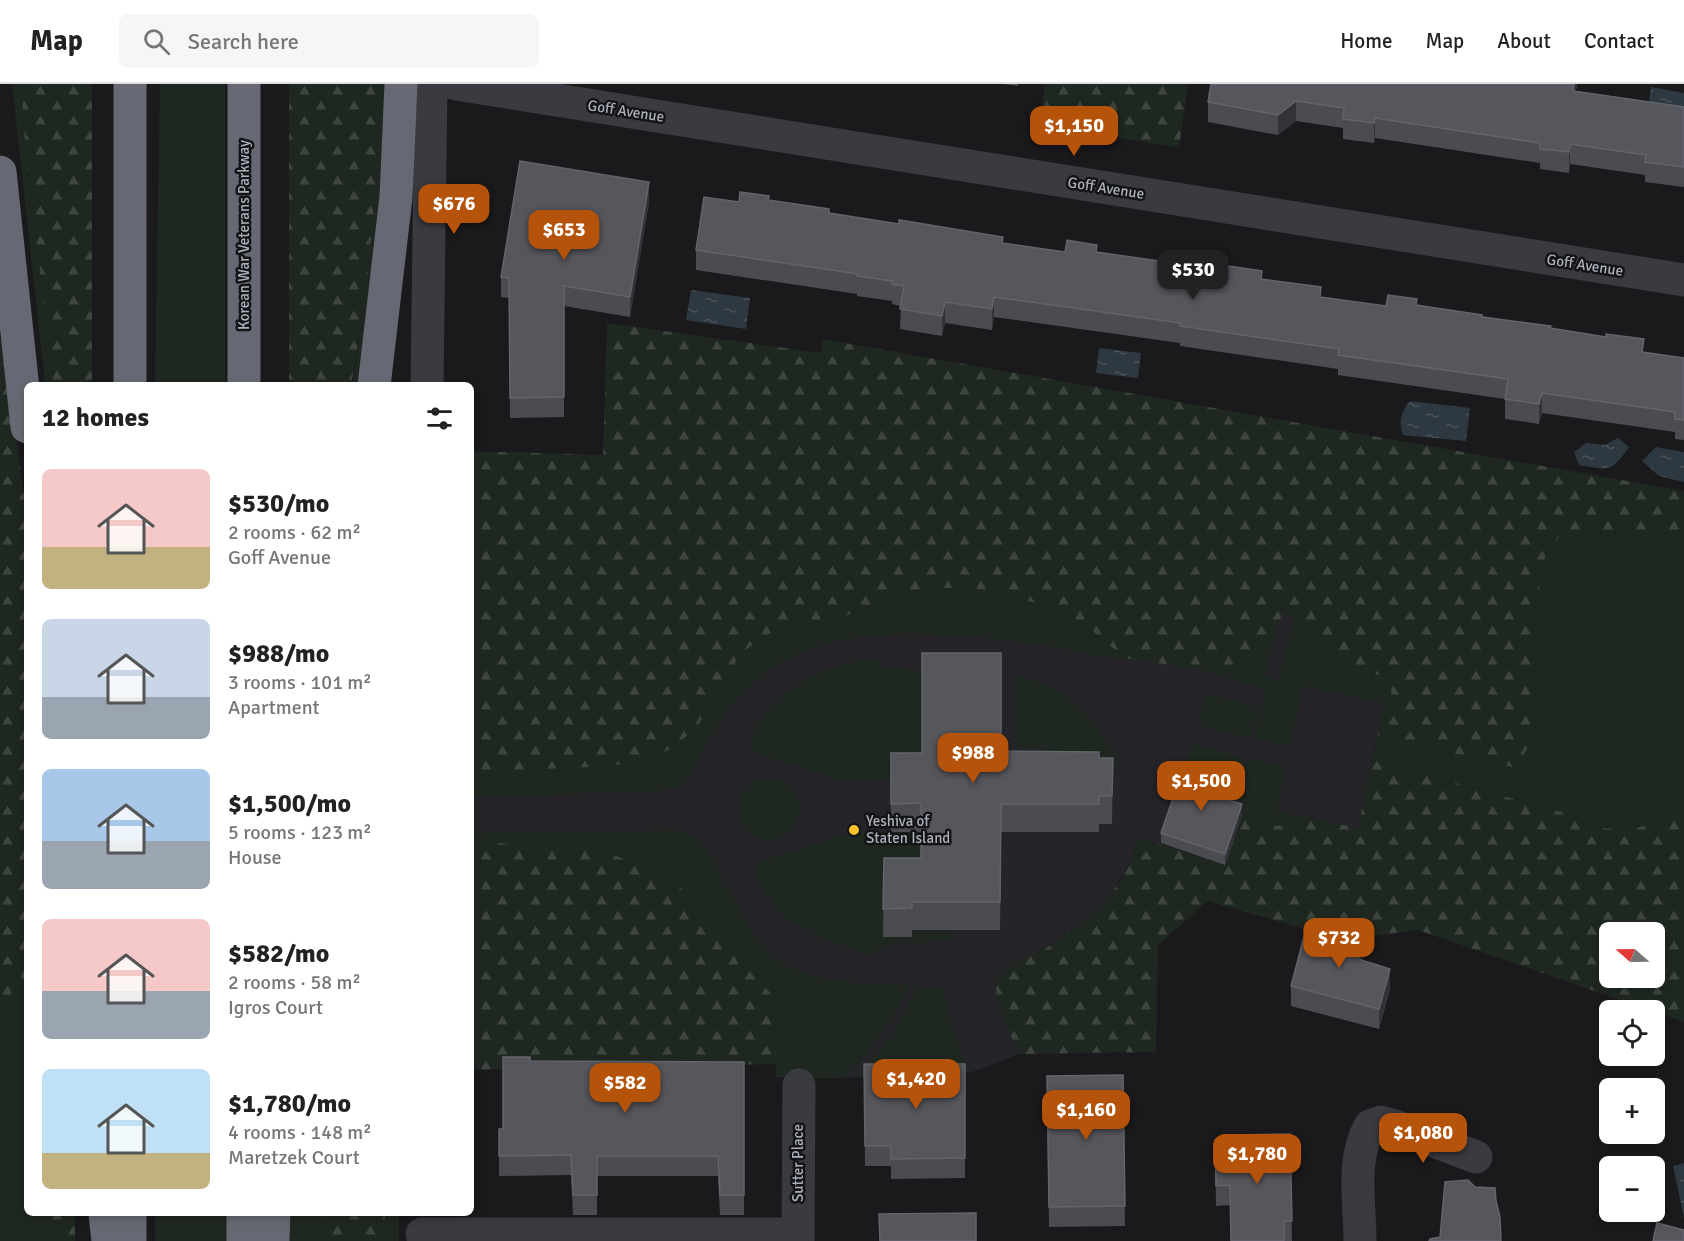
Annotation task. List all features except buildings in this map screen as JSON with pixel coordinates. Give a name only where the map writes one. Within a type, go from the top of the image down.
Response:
[{"type":"highway","points":[[130,84],[130,382]]},
{"type":"highway","name":"Korean War Veterans Parkway","points":[[244,84],[244,382]]},
{"type":"highway","points":[[374,382],[396,197],[401,84]]},
{"type":"highway","points":[[0,172],[24,399]]},
{"type":"highway","points":[[105,1216],[108,1241]]},
{"type":"highway","points":[[130,1216],[130,1241]]},
{"type":"highway","points":[[243,1216],[243,1241]]},
{"type":"highway","points":[[273,1241],[274,1216]]},
{"type":"street","points":[[427,382],[431,84]]},
{"type":"street","name":"Goff Avenue","points":[[456,84],[1684,280]]},
{"type":"street","name":"Sutter Place","points":[[798,1238],[799,1085]]},
{"type":"street","points":[[1360,1241],[1359,1158],[1363,1140],[1370,1126],[1381,1122],[1388,1124],[1476,1157]]},
{"type":"street","points":[[422,1230],[798,1238]]},
{"type":"shaded area","name":"Yeshiva of Staten Island","points":[[891,597],[1125,658],[1276,633],[1282,612],[1295,616],[1391,688],[1377,735],[1358,828],[1311,818],[1225,865],[1161,843],[1137,841],[1127,868],[1114,890],[1098,908],[1043,950],[1011,968],[1011,1035],[1020,1054],[969,1073],[839,1078],[776,1077],[776,1064],[474,832],[474,771],[716,692]]},
{"type":"green space","points":[[12,84],[21,84],[25,143],[53,382],[45,382]]},
{"type":"green space","points":[[21,84],[92,84],[92,382],[53,382],[25,143]]},
{"type":"green space","points":[[160,84],[225,84],[225,382],[155,382]]},
{"type":"green space","points":[[289,84],[382,84],[368,273],[352,382],[289,382]]},
{"type":"green space","points":[[382,84],[393,84],[361,382],[353,382],[367,273]]},
{"type":"green space","points":[[1045,84],[1188,84],[1179,148],[1039,124]]},
{"type":"green space","points":[[607,323],[821,353],[823,339],[1684,491],[1684,534],[1584,532],[1559,537],[1548,550],[1540,571],[1534,715],[1528,747],[1520,762],[1512,767],[1377,735],[1392,704],[1391,688],[1382,676],[1360,670],[1336,657],[1323,638],[1308,626],[1293,623],[1295,616],[1282,613],[1276,633],[1264,653],[1249,664],[1233,670],[1203,670],[1125,658],[1090,629],[1046,606],[988,590],[931,587],[891,597],[840,618],[772,632],[741,653],[698,725],[678,744],[651,760],[611,766],[474,772],[474,451],[603,455]]},
{"type":"green space","points":[[0,339],[4,339],[24,497],[24,980],[18,975],[0,1023]]},
{"type":"green space","points":[[1584,532],[1684,534],[1684,812],[1628,831],[1597,827],[1569,814],[1372,760],[1377,735],[1528,747],[1534,715],[1540,571],[1548,549],[1558,537]]},
{"type":"green space","points":[[931,587],[988,590],[1046,606],[1090,629],[1125,658],[1104,657],[1015,641],[941,634],[866,636],[830,643],[797,655],[766,672],[755,681],[722,718],[695,766],[679,788],[653,792],[474,796],[474,772],[611,766],[698,725],[741,653],[772,632],[840,618],[891,597]]},
{"type":"green space","points":[[1293,623],[1308,626],[1323,638],[1336,657],[1360,670],[1382,676],[1391,688],[1392,704],[1377,734],[1384,703],[1303,686],[1290,746],[1254,739],[1265,690],[1203,670],[1233,670],[1264,653],[1276,633],[1265,676],[1278,680]]},
{"type":"green space","points":[[870,658],[888,669],[1001,674],[1001,681],[922,781],[835,779],[781,760],[763,757],[752,751],[752,738],[756,728],[781,697],[794,687],[823,672]]},
{"type":"green space","points":[[1017,676],[1050,687],[1079,708],[1103,734],[1119,766],[1030,766],[1017,749],[1016,743]]},
{"type":"green space","points":[[1206,693],[1259,708],[1250,739],[1197,724]]},
{"type":"green space","points":[[1192,743],[1246,759],[1237,790],[1183,774]]},
{"type":"green space","points":[[1249,758],[1286,766],[1277,811],[1311,818],[1295,824],[1277,826],[1234,812]]},
{"type":"green space","points":[[1372,760],[1569,814],[1597,827],[1628,831],[1684,812],[1684,1022],[1665,1015],[1665,1000],[1620,1000],[1418,930],[1370,936],[1348,935],[1294,926],[1208,901],[1158,945],[1156,1052],[1020,1054],[999,1007],[996,987],[998,980],[1006,970],[1068,933],[1102,904],[1121,880],[1137,841],[1142,838],[1225,865],[1242,814],[1277,826],[1295,824],[1311,818],[1358,828]]},
{"type":"green space","points":[[763,778],[775,778],[791,787],[798,797],[800,809],[798,821],[791,831],[775,840],[763,840],[752,835],[743,826],[738,815],[738,803],[743,792],[752,783]]},
{"type":"green space","points":[[677,830],[699,840],[716,864],[750,927],[759,940],[780,961],[792,968],[820,977],[849,982],[909,986],[879,1036],[849,1072],[835,1078],[776,1077],[776,1064],[744,962],[718,940],[699,908],[564,845],[513,845],[493,842],[477,833]]},
{"type":"green space","points":[[474,832],[493,842],[513,845],[564,845],[601,850],[649,869],[679,886],[699,908],[718,940],[744,962],[772,995],[776,1064],[474,1070]]},
{"type":"green space","points":[[921,832],[954,930],[954,941],[888,944],[870,955],[818,937],[786,919],[775,907],[758,880],[757,867],[762,859],[787,854],[841,835]]},
{"type":"green space","points":[[18,974],[24,979],[24,1216],[50,1216],[51,1241],[0,1241],[0,1023]]},
{"type":"green space","points":[[943,987],[952,1025],[969,1073],[855,1077],[890,1036],[905,1013],[916,988]]},
{"type":"green space","points":[[50,1216],[75,1216],[75,1241],[51,1241]]},
{"type":"green space","points":[[155,1216],[227,1216],[227,1241],[155,1241]]},
{"type":"green space","points":[[291,1216],[399,1216],[399,1241],[289,1241]]},
{"type":"green space","points":[[325,1216],[385,1216],[385,1241],[324,1241]]},
{"type":"water","points":[[1651,87],[1684,93],[1684,123],[1647,117]]},
{"type":"water","points":[[691,290],[750,298],[746,329],[686,320]]},
{"type":"water","points":[[1099,348],[1141,353],[1138,378],[1096,373]]},
{"type":"water","points":[[1410,401],[1470,408],[1466,441],[1403,435],[1401,417]]},
{"type":"water","points":[[1618,438],[1629,447],[1613,465],[1608,468],[1597,468],[1579,465],[1574,452],[1586,443],[1605,445]]},
{"type":"water","points":[[1656,447],[1684,452],[1684,482],[1659,476],[1642,461]]},
{"type":"water","points":[[1684,1163],[1684,1218],[1673,1166]]},
{"type":"place","name":"Yeshiva of Staten Island","points":[[854,830]]}]
